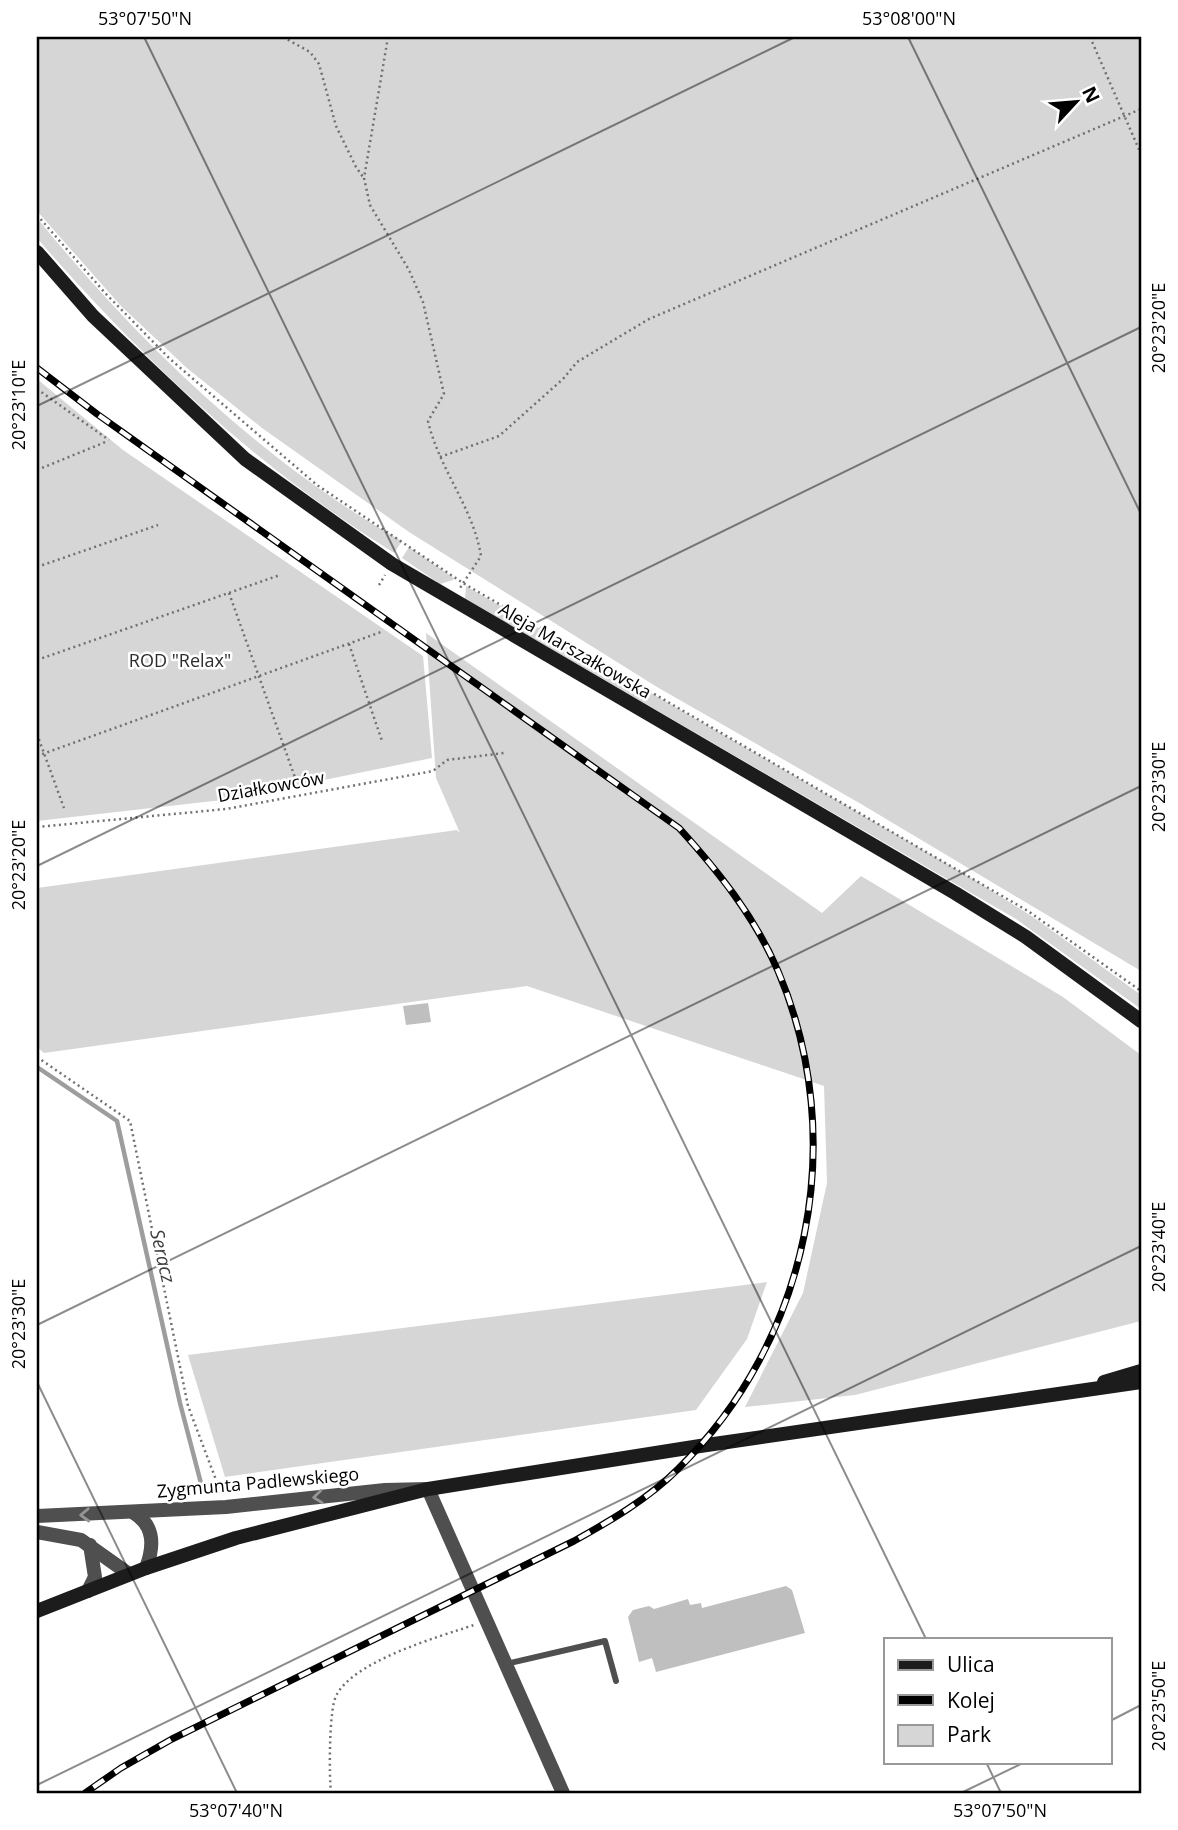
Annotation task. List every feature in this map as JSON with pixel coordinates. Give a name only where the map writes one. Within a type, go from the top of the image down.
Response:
[{"type":"main road","name":"Aleja Marszałkowska","points":[[37,252],[93,316],[245,459],[392,564],[956,893],[1026,937],[1141,1021]]},
{"type":"main road","points":[[1073,1392],[1141,1371]]},
{"type":"main road","points":[[37,1611],[129,1574],[236,1538],[428,1489],[1141,1382]]},
{"type":"street","name":"Zygmunta Padlewskiego","points":[[37,1516],[226,1507],[385,1490],[428,1489]]},
{"type":"street","points":[[428,1489],[563,1793]]},
{"type":"street","name":"Zygmunta Padlewskiego","points":[[134,1513],[142,1518],[150,1531],[152,1552],[146,1568]]},
{"type":"street","points":[[37,1532],[70,1537],[90,1545],[129,1574]]},
{"type":"street","points":[[88,1591],[95,1577],[90,1545]]},
{"type":"lane","points":[[506,1664],[604,1640],[616,1681]]},
{"type":"path","points":[[283,37],[310,52],[320,64],[337,126],[355,167],[364,178]]},
{"type":"path","points":[[388,37],[364,178],[370,205],[409,270],[423,302],[444,394],[428,421],[440,457],[477,532],[481,556],[453,601]]},
{"type":"path","points":[[1090,37],[1141,153]]},
{"type":"path","points":[[440,457],[499,436],[563,379],[577,362],[649,319],[1141,109]]},
{"type":"path","points":[[37,215],[122,311],[236,418],[317,485],[463,583],[941,858],[1028,911],[1141,992]]},
{"type":"path","points":[[37,389],[108,440],[37,470]]},
{"type":"path","points":[[37,567],[158,525]]},
{"type":"path","points":[[37,660],[280,575]]},
{"type":"path","points":[[229,593],[297,783]]},
{"type":"path","points":[[37,756],[381,632]]},
{"type":"path","points":[[349,644],[382,741]]},
{"type":"path","points":[[37,734],[64,808]]},
{"type":"path","name":"Działkowców","points":[[37,827],[226,809],[433,771],[447,760],[504,753]]},
{"type":"path","points":[[37,1057],[130,1121],[188,1406],[226,1507]]},
{"type":"path","points":[[331,1793],[328,1766],[336,1696],[363,1668],[429,1640],[487,1621]]},
{"type":"green space","points":[[37,37],[1141,37],[1141,971],[861,804],[657,687],[409,532],[262,428],[188,369],[121,306],[37,211]]},
{"type":"green space","points":[[37,218],[75,264],[160,354],[252,437],[301,475],[402,541],[394,553],[295,485],[204,409],[160,368],[37,238]]},
{"type":"green space","name":"ROD \"Relax\"","points":[[37,379],[123,450],[423,656],[432,758],[231,799],[37,821]]},
{"type":"green space","points":[[409,547],[454,578],[453,580],[440,584],[402,558]]},
{"type":"green space","points":[[466,586],[973,879],[1036,919],[1141,995],[1141,1009],[1016,919],[465,599]]},
{"type":"green space","points":[[426,633],[822,913],[861,876],[1063,997],[1141,1055],[1141,1321],[855,1395],[745,1407],[803,1293],[827,1183],[824,1086],[527,986],[44,1053],[37,1047],[37,888],[457,830],[460,833],[436,778]]},
{"type":"green space","points":[[767,1282],[747,1339],[696,1410],[225,1477],[188,1355]]},
{"type":"building","points":[[428,1003],[431,1022],[406,1025],[403,1006]]},
{"type":"building","points":[[786,1586],[792,1590],[805,1633],[656,1672],[652,1658],[639,1662],[628,1617],[633,1610],[649,1606],[654,1609],[688,1599],[690,1605],[701,1603],[702,1608]]},
{"type":"waterway","name":"Seracz","points":[[37,1067],[117,1121],[180,1403],[203,1491]]},
{"type":"railway","points":[[37,368],[97,414],[679,828],[734,895],[769,951],[800,1036],[811,1102],[813,1169],[804,1235],[786,1300],[759,1361],[723,1418],[678,1469],[641,1500],[574,1541],[172,1739],[121,1768],[85,1793]]}]
